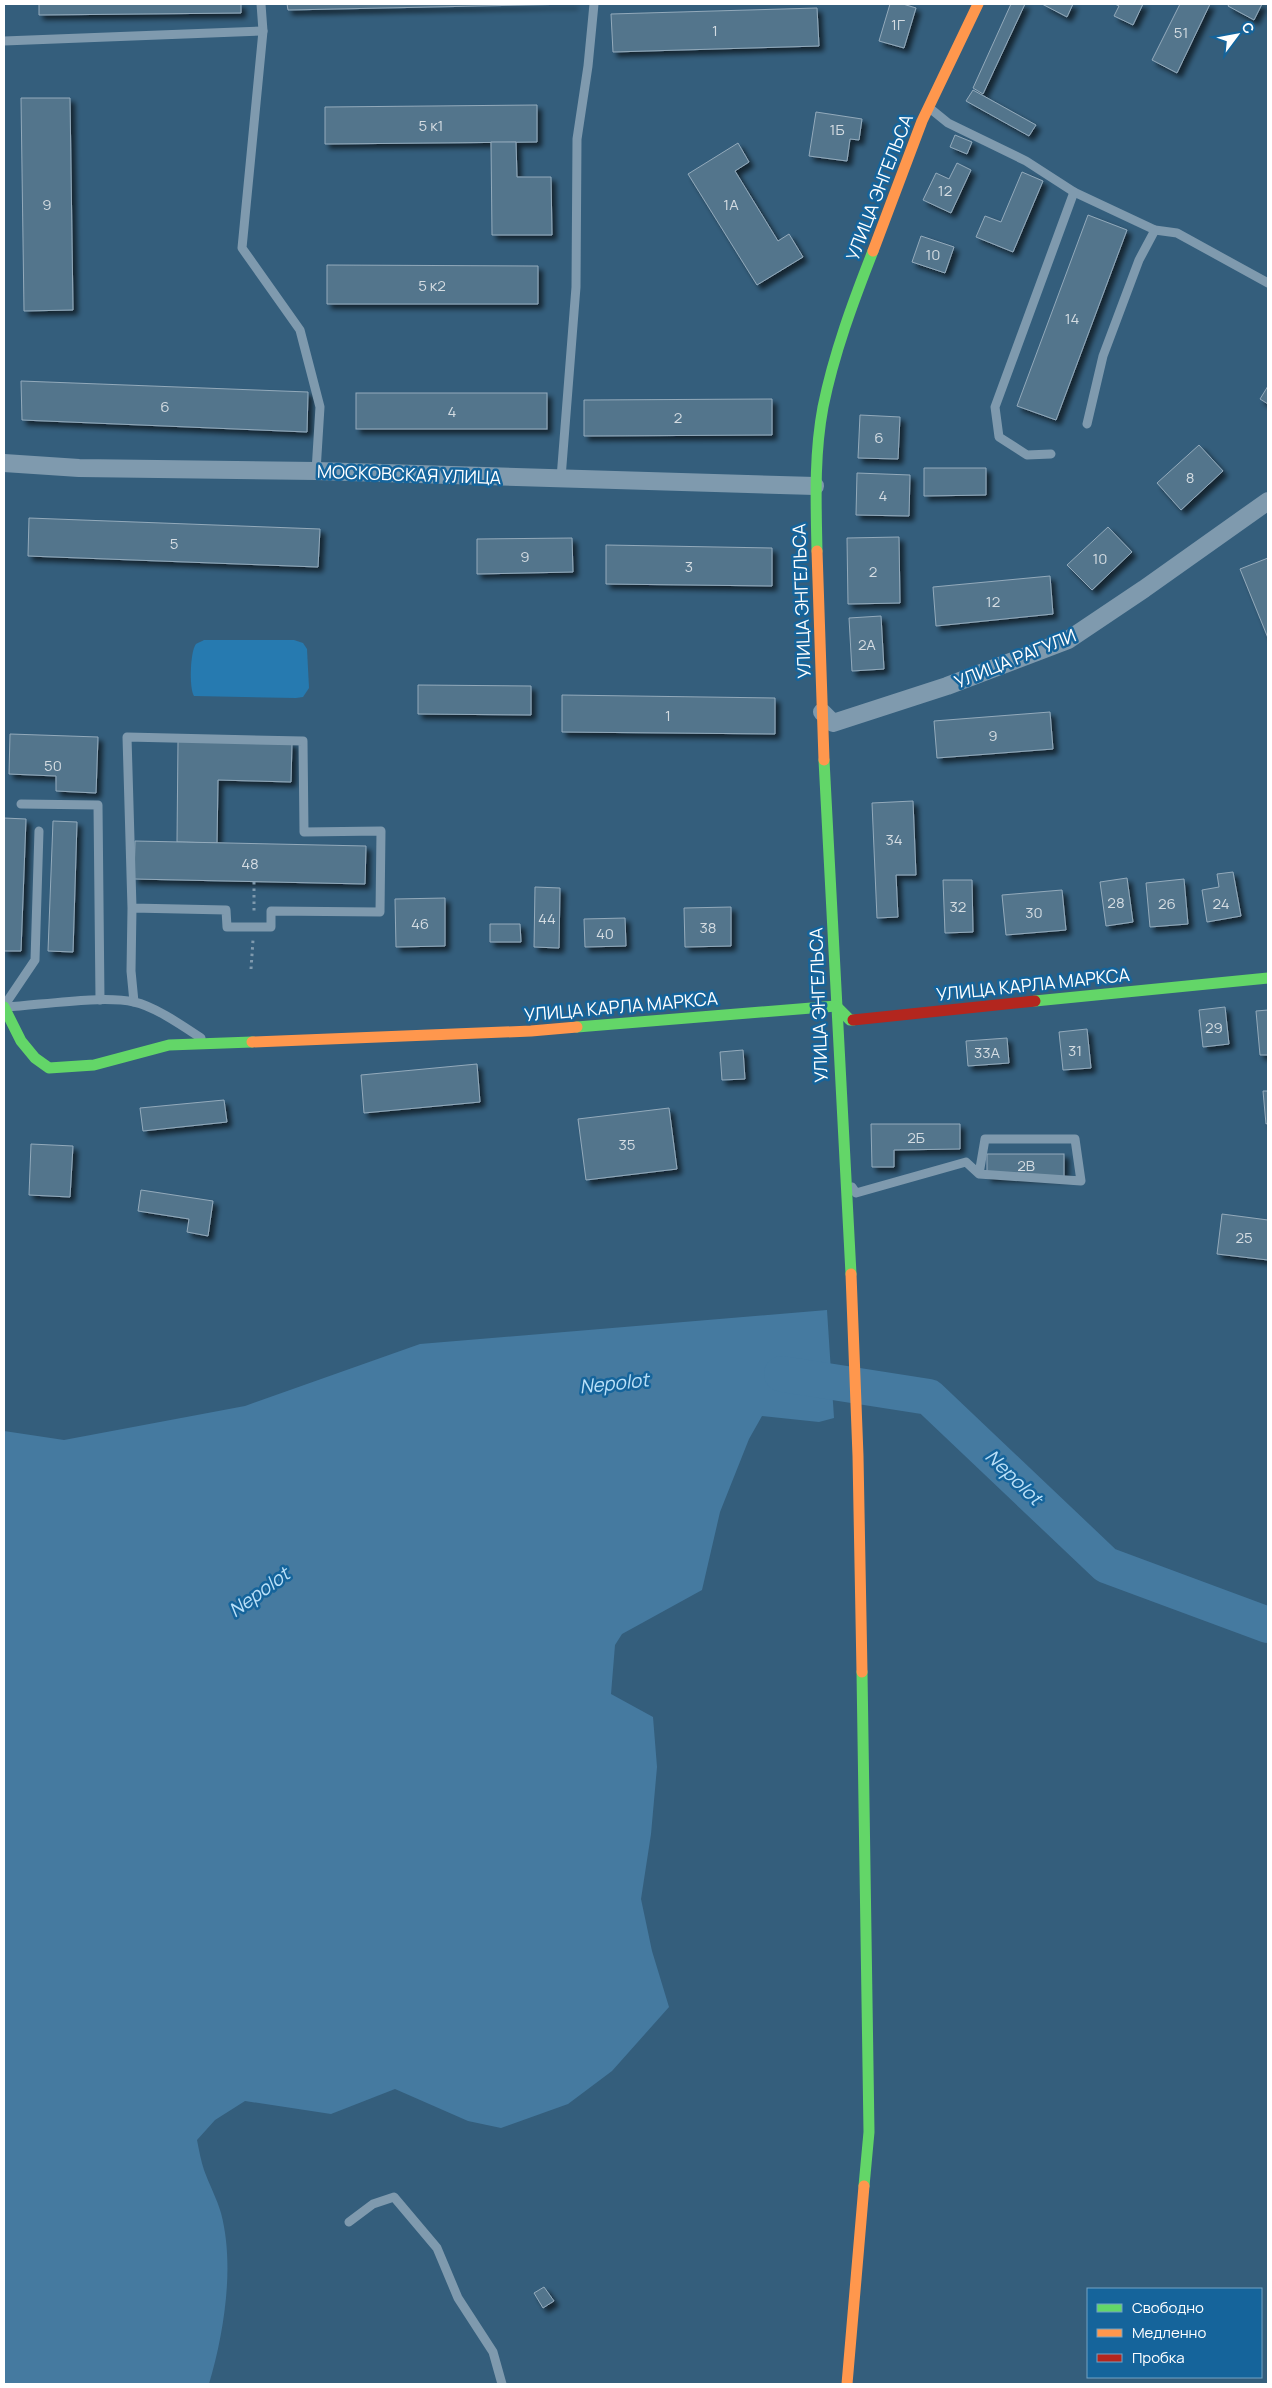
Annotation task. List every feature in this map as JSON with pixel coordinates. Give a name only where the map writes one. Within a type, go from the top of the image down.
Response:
[{"type":"main road","name":"УЛИЦА ЭНГЕЛЬСА","points":[[847,2384],[869,2132],[858,1456],[849,1226],[822,712],[815,486],[822,408],[840,338],[898,183],[929,109],[978,4]]},
{"type":"main road","name":"УЛИЦА КАРЛА МАРКСА","points":[[4,1007],[21,1041],[36,1058],[49,1068],[94,1065],[169,1045],[531,1031],[836,1006],[850,1020],[1268,978]]},
{"type":"street","name":"МОСКОВСКАЯ УЛИЦА","points":[[4,462],[79,468],[316,471],[815,486]]},
{"type":"street","name":"УЛИЦА РАГУЛИ","points":[[822,712],[833,723],[946,686],[1068,640],[1268,501]]},
{"type":"lane","points":[[260,4],[263,31],[242,248],[300,330],[320,407],[316,471]]},
{"type":"lane","points":[[561,478],[576,287],[578,139],[594,4]]},
{"type":"lane","points":[[4,41],[263,31]]},
{"type":"lane","points":[[929,109],[948,123],[1026,161],[1074,192],[1155,230],[1178,233],[1268,283]]},
{"type":"lane","points":[[1051,454],[1026,456],[998,437],[995,407],[1074,192]]},
{"type":"lane","points":[[1087,424],[1103,356],[1140,260],[1155,230]]},
{"type":"lane","points":[[132,908],[226,910],[227,928],[271,927],[271,911],[380,912],[381,831],[304,832],[303,741],[127,737],[132,908],[131,971],[134,1002]]},
{"type":"lane","points":[[21,804],[98,804],[100,1000]]},
{"type":"lane","points":[[4,1007],[35,960],[39,831]]},
{"type":"lane","points":[[4,1007],[100,1000],[134,1002],[173,1019],[210,1044]]},
{"type":"lane","points":[[845,1176],[856,1192],[966,1162],[979,1174],[1081,1181],[1075,1139],[985,1139],[979,1174]]},
{"type":"lane","points":[[349,2222],[373,2204],[394,2197],[437,2248],[458,2298],[493,2352],[502,2384]]},
{"type":"shaded area","points":[[204,640],[294,640],[303,643],[307,649],[309,688],[303,697],[296,698],[194,696],[191,678],[192,654],[196,644]]},
{"type":"water","points":[[827,1310],[834,1418],[819,1422],[762,1416],[749,1439],[720,1512],[702,1590],[622,1634],[615,1645],[611,1694],[653,1717],[657,1767],[651,1834],[641,1899],[652,1951],[669,2007],[612,2071],[568,2104],[501,2128],[468,2121],[395,2089],[331,2114],[245,2101],[215,2120],[197,2140],[204,2170],[221,2213],[227,2255],[226,2299],[223,2321],[209,2384],[4,2384],[4,1431],[64,1440],[245,1406],[420,1344]]},
{"type":"building","points":[[39,4],[241,4],[241,13],[39,15]]},
{"type":"building","points":[[287,4],[574,4],[288,10]]},
{"type":"building","points":[[890,4],[903,4],[916,8],[904,48],[879,41]]},
{"type":"building","points":[[1011,4],[1025,4],[983,94],[973,88]]},
{"type":"building","points":[[1042,4],[1073,4],[1067,17]]},
{"type":"building","points":[[1115,4],[1143,4],[1133,25],[1114,16],[1119,6]]},
{"type":"building","points":[[1180,4],[1210,4],[1177,73],[1152,60]]},
{"type":"building","points":[[1229,4],[1262,4],[1254,20],[1228,6]]},
{"type":"building","points":[[817,8],[819,46],[613,52],[611,14]]},
{"type":"building","points":[[973,90],[1036,125],[1029,136],[966,101]]},
{"type":"building","points":[[21,98],[70,98],[73,310],[24,311]]},
{"type":"building","points":[[537,105],[537,142],[325,144],[325,107]]},
{"type":"building","points":[[816,112],[862,119],[859,140],[850,139],[847,161],[809,156]]},
{"type":"building","points":[[955,135],[972,142],[967,154],[950,147]]},
{"type":"building","points":[[491,142],[516,142],[517,177],[551,177],[552,235],[492,235]]},
{"type":"building","points":[[738,143],[749,162],[735,171],[778,241],[789,234],[803,257],[757,285],[688,174]]},
{"type":"building","points":[[957,163],[971,170],[951,213],[923,200],[936,173],[949,179]]},
{"type":"building","points":[[1022,172],[1043,181],[1013,252],[976,237],[985,216],[1001,222]]},
{"type":"building","points":[[1088,215],[1127,230],[1056,420],[1017,406]]},
{"type":"building","points":[[921,236],[954,247],[945,273],[912,262]]},
{"type":"building","points":[[327,265],[538,266],[538,304],[327,304]]},
{"type":"building","points":[[21,381],[308,392],[307,432],[22,420]]},
{"type":"building","points":[[1268,386],[1268,404],[1260,399]]},
{"type":"building","points":[[356,393],[547,393],[547,429],[356,429]]},
{"type":"building","points":[[772,399],[772,435],[584,436],[584,400]]},
{"type":"building","points":[[860,415],[900,417],[898,459],[858,458]]},
{"type":"building","points":[[1199,445],[1223,471],[1181,510],[1157,483]]},
{"type":"building","points":[[924,468],[986,468],[986,495],[924,496]]},
{"type":"building","points":[[857,473],[910,475],[909,516],[856,515]]},
{"type":"building","points":[[29,518],[320,529],[318,567],[28,556]]},
{"type":"building","points":[[1108,527],[1132,552],[1092,590],[1067,565]]},
{"type":"building","points":[[899,537],[900,603],[848,604],[847,538]]},
{"type":"building","points":[[572,538],[573,572],[477,574],[477,539]]},
{"type":"building","points":[[606,545],[772,548],[772,586],[606,584]]},
{"type":"building","points":[[1268,558],[1268,638],[1240,569]]},
{"type":"building","points":[[1050,576],[1053,614],[936,626],[933,587]]},
{"type":"building","points":[[881,616],[884,669],[852,671],[849,618]]},
{"type":"building","points":[[418,685],[531,686],[531,715],[418,714]]},
{"type":"building","points":[[562,695],[775,698],[775,734],[562,732]]},
{"type":"building","points":[[1050,712],[1053,749],[937,758],[934,721]]},
{"type":"building","points":[[10,734],[98,737],[96,793],[56,791],[56,776],[9,774]]},
{"type":"building","points":[[178,741],[292,743],[291,782],[218,780],[217,843],[177,842]]},
{"type":"building","points":[[913,801],[916,875],[896,875],[898,917],[877,918],[872,803]]},
{"type":"building","points":[[4,818],[26,819],[21,951],[4,951]]},
{"type":"building","points":[[53,821],[77,822],[73,952],[48,951]]},
{"type":"building","points":[[135,841],[366,846],[365,884],[134,879]]},
{"type":"building","points":[[1233,872],[1241,916],[1207,922],[1202,890],[1219,887],[1217,874]]},
{"type":"building","points":[[1127,878],[1133,922],[1106,926],[1100,882]]},
{"type":"building","points":[[1184,879],[1188,924],[1150,927],[1146,883]]},
{"type":"building","points":[[943,880],[972,880],[973,932],[945,933]]},
{"type":"building","points":[[535,887],[560,888],[559,948],[534,947]]},
{"type":"building","points":[[1062,890],[1066,930],[1006,935],[1002,895]]},
{"type":"building","points":[[445,898],[445,946],[396,947],[395,899]]},
{"type":"building","points":[[731,907],[731,946],[685,947],[684,908]]},
{"type":"building","points":[[625,918],[626,946],[585,947],[584,919]]},
{"type":"building","points":[[490,924],[520,924],[521,942],[490,942]]},
{"type":"building","points":[[1225,1007],[1229,1044],[1203,1047],[1199,1010]]},
{"type":"building","points":[[1268,1010],[1268,1055],[1260,1055],[1256,1011]]},
{"type":"building","points":[[1087,1029],[1091,1068],[1063,1070],[1059,1032]]},
{"type":"building","points":[[1007,1038],[1009,1063],[968,1066],[966,1041]]},
{"type":"building","points":[[743,1050],[745,1079],[722,1080],[720,1052]]},
{"type":"building","points":[[477,1064],[480,1102],[364,1113],[361,1075]]},
{"type":"building","points":[[1263,1091],[1268,1091],[1268,1123],[1266,1124]]},
{"type":"building","points":[[224,1100],[227,1122],[143,1131],[140,1108]]},
{"type":"building","points":[[669,1108],[677,1169],[586,1180],[578,1119]]},
{"type":"building","points":[[871,1124],[960,1124],[960,1149],[894,1150],[894,1167],[872,1167]]},
{"type":"building","points":[[31,1144],[73,1146],[70,1197],[29,1195]]},
{"type":"building","points":[[987,1154],[1064,1154],[1064,1177],[987,1177]]},
{"type":"building","points":[[141,1190],[213,1201],[208,1236],[187,1232],[189,1219],[138,1211]]},
{"type":"building","points":[[1222,1214],[1268,1220],[1268,1260],[1217,1254]]},
{"type":"building","points":[[544,2287],[554,2301],[543,2308],[534,2293]]},
{"type":"waterway","name":"Nepolot","points":[[782,1374],[929,1397],[1106,1565],[1268,1625]]},
{"type":"traffic: fast","points":[[817,551],[817,461],[823,407],[845,328],[873,251]]},
{"type":"traffic: fast","points":[[824,760],[851,1274]]},
{"type":"traffic: fast","points":[[1035,1001],[1268,978]]},
{"type":"traffic: fast","points":[[577,1027],[836,1006],[850,1020],[853,1020]]},
{"type":"traffic: fast","points":[[4,1007],[21,1041],[35,1058],[49,1068],[94,1065],[169,1045],[252,1042]]},
{"type":"traffic: fast","points":[[862,1672],[869,2132],[864,2186]]},
{"type":"traffic: slow","points":[[873,251],[922,121],[978,4]]},
{"type":"traffic: slow","points":[[817,551],[824,760]]},
{"type":"traffic: slow","points":[[252,1042],[531,1031],[577,1027]]},
{"type":"traffic: slow","points":[[851,1274],[858,1456],[862,1672]]},
{"type":"traffic: slow","points":[[847,2384],[864,2186]]},
{"type":"traffic: jam","points":[[853,1020],[1035,1001]]}]
